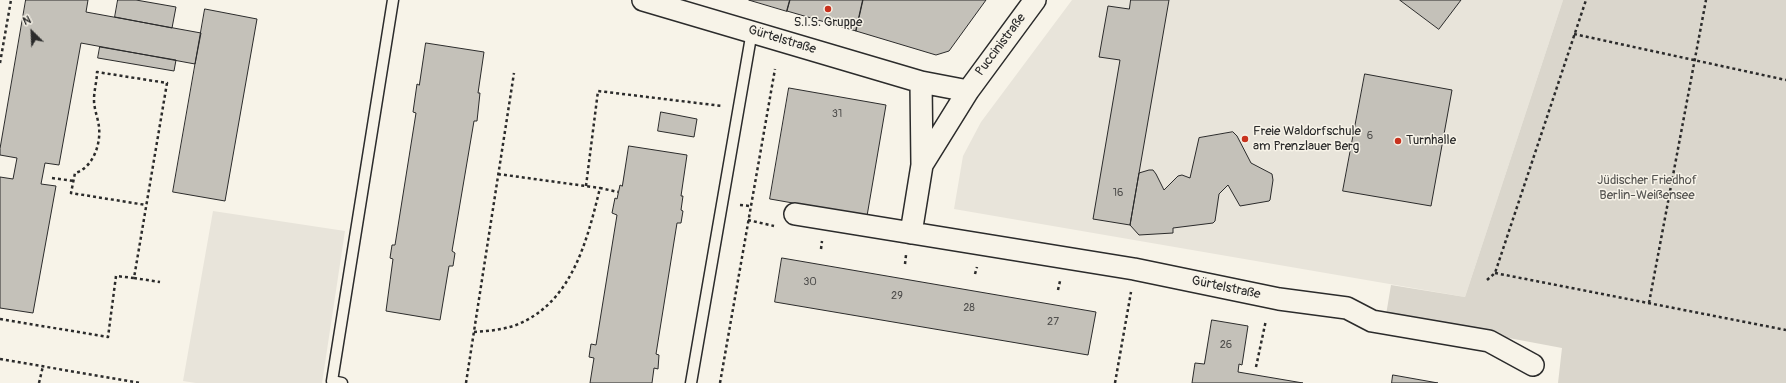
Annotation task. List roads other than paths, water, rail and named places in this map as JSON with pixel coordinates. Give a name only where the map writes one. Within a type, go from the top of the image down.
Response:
[{"type":"street","name":"Gürtelstraße","points":[[643,0],[921,82],[968,91]]},
{"type":"street","name":"Puccinistraße","points":[[968,91],[1035,0]]},
{"type":"street","points":[[909,242],[922,165],[921,82]]},
{"type":"street","points":[[922,165],[968,91]]},
{"type":"street","name":"Gürtelstraße","points":[[795,214],[909,242],[1134,269],[1279,299],[1347,308],[1372,321],[1489,341],[1533,365]]},
{"type":"lane","points":[[337,382],[392,0]]},
{"type":"lane","points":[[691,383],[752,31]]},
{"type":"place","name":"S.I.S. Gruppe","points":[[828,9]]},
{"type":"place","name":"Freie Waldorfschule am Prenzlauer Berg","points":[[1245,139]]},
{"type":"place","name":"Turnhalle","points":[[1398,141]]},
{"type":"park label","name":"Jüdischer Friedhof Berlin-Weißensee","points":[[1647,188]]}]
